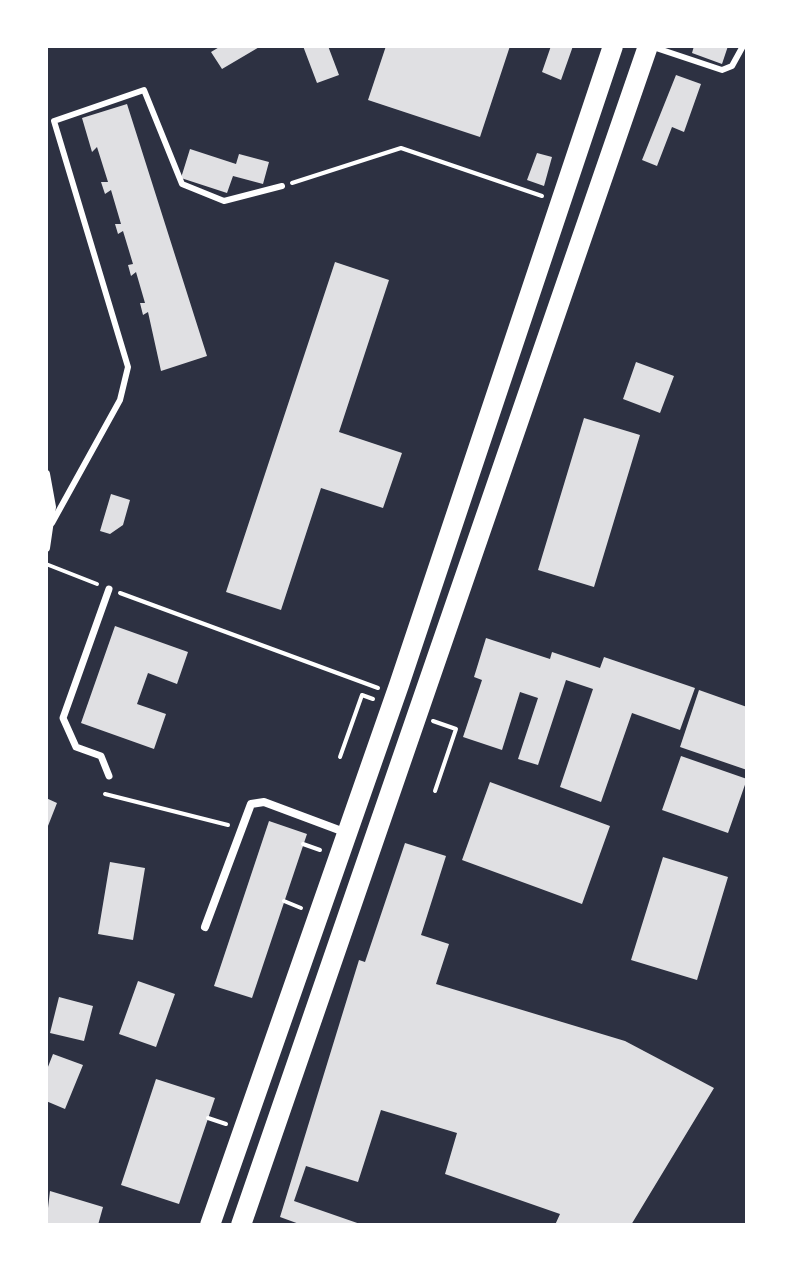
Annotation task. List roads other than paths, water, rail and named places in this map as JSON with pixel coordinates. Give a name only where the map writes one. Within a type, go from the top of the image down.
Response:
[{"type":"main road","points":[[210,1225],[348,834],[613,46]]},
{"type":"main road","points":[[241,1225],[649,46]]},
{"type":"street","points":[[46,474],[52,523],[46,548]]},
{"type":"street","points":[[109,589],[63,718],[76,747],[101,756],[109,776]]},
{"type":"street","points":[[205,927],[251,804],[264,802],[348,834]]},
{"type":"lane","points":[[649,46],[722,70],[732,66],[743,46]]},
{"type":"lane","points":[[52,523],[120,400],[128,367],[54,121],[144,90],[182,184],[224,201],[282,186]]}]
